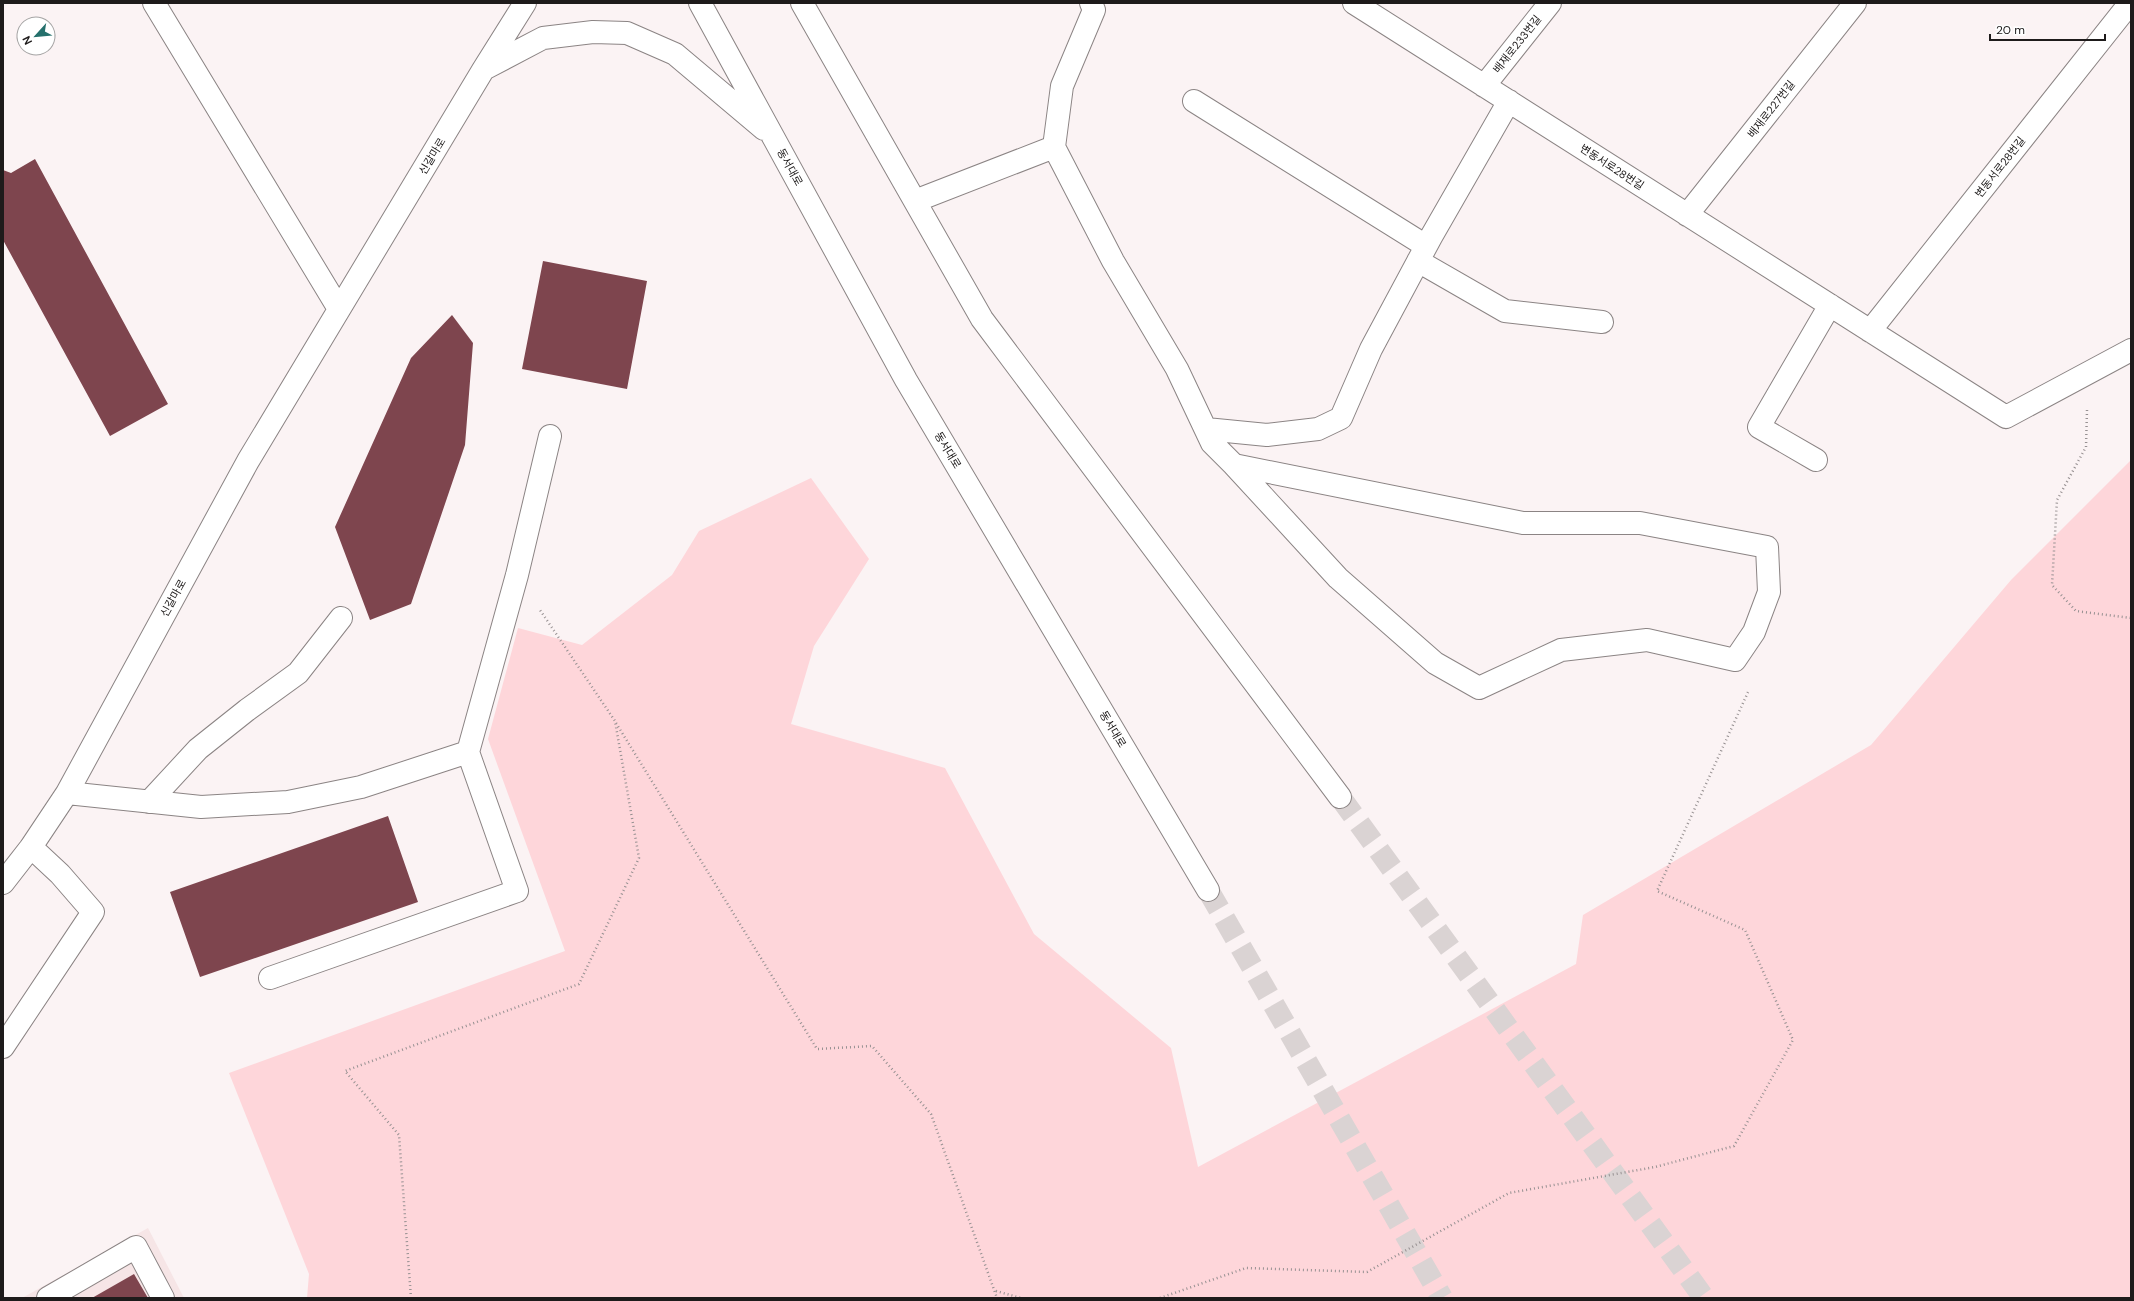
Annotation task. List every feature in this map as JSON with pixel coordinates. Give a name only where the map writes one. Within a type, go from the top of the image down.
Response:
[{"type":"street","points":[[154,3],[339,309]]},
{"type":"street","name":"신갈마로","points":[[3,883],[31,847],[67,794],[248,461],[483,70],[526,3]]},
{"type":"street","name":"동서대로","points":[[700,3],[906,380],[1208,890]]},
{"type":"street","points":[[802,3],[982,319],[1340,798]]},
{"type":"street","points":[[1091,3],[1094,10],[1062,86],[1054,147],[1113,261],[1177,369],[1212,443],[1338,578],[1435,663],[1479,688],[1561,650],[1647,640],[1735,660],[1754,632],[1769,592],[1767,547],[1640,523],[1523,523],[1234,465]]},
{"type":"street","name":"변동서로28번길","points":[[1354,3],[2006,417],[2131,350]]},
{"type":"street","name":"배재로233번길","points":[[1484,86],[1550,3]]},
{"type":"street","name":"배재로227번길","points":[[1687,215],[1855,3]]},
{"type":"street","name":"변동서로28번길","points":[[1870,330],[2130,3]]},
{"type":"street","points":[[483,70],[544,38],[593,32],[628,33],[675,54],[774,138]]},
{"type":"street","points":[[1206,429],[1267,435],[1318,429],[1341,418],[1371,349],[1422,254],[1509,101]]},
{"type":"street","points":[[1194,102],[1505,311],[1602,322]]},
{"type":"street","points":[[915,201],[1054,147]]},
{"type":"street","points":[[1816,460],[1759,427],[1830,305]]},
{"type":"street","points":[[270,978],[517,891],[468,752],[517,575],[550,436]]},
{"type":"street","points":[[149,802],[198,748],[298,673],[341,618]]},
{"type":"street","points":[[67,794],[201,807],[288,802],[361,787],[468,752]]},
{"type":"street","points":[[3,1046],[93,912],[60,874],[31,847]]},
{"type":"street","points":[[48,1298],[136,1246],[163,1298]]},
{"type":"path","points":[[2084,375],[2088,401],[2086,448],[2056,500],[2052,585],[2076,611],[2131,618]]},
{"type":"path","points":[[517,575],[615,721],[817,1049],[872,1046],[930,1114],[996,1291],[997,1298]]},
{"type":"path","points":[[1160,1298],[1246,1268],[1367,1272],[1509,1193],[1655,1167],[1734,1146],[1793,1040],[1745,930],[1657,890],[1748,690]]},
{"type":"path","points":[[411,1298],[399,1135],[344,1071],[579,984],[639,858],[615,721]]},
{"type":"path","points":[[996,1291],[1021,1298]]},
{"type":"shaded area","points":[[2131,460],[2131,1298],[307,1298],[309,1274],[229,1073],[565,951],[488,739],[518,628],[582,645],[672,575],[699,531],[811,478],[869,559],[814,646],[791,724],[945,768],[1034,934],[1171,1048],[1198,1167],[1576,964],[1583,915],[1871,745],[2011,580]]},
{"type":"shaded area","points":[[148,1228],[184,1298],[22,1298]]},
{"type":"building","points":[[35,159],[168,404],[110,436],[3,240],[3,170],[11,173]]},
{"type":"building","points":[[543,261],[647,281],[627,389],[522,369]]},
{"type":"building","points":[[452,315],[473,343],[465,445],[411,604],[370,620],[335,527],[411,358]]},
{"type":"building","points":[[388,816],[418,902],[200,977],[170,892]]},
{"type":"building","points":[[134,1274],[148,1298],[92,1298]]},
{"type":"tunnel","points":[[1340,797],[1704,1298]]},
{"type":"tunnel","points":[[1208,890],[1442,1298]]}]
